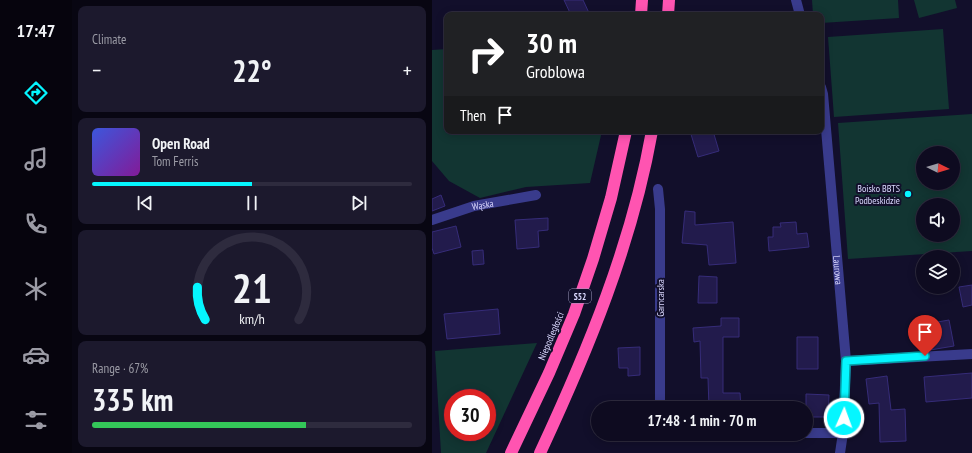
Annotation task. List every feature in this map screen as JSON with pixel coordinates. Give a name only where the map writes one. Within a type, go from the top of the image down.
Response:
[{"type":"highway","points":[[641,12],[642,0]]},
{"type":"highway","points":[[668,0],[668,12]]},
{"type":"highway","name":"Niepodległości","points":[[511,453],[549,373],[594,259],[611,198],[625,134]]},
{"type":"highway","name":"S52","points":[[540,453],[573,382],[617,269],[635,206],[651,134]]},
{"type":"street","points":[[796,0],[799,12]]},
{"type":"street","name":"Laurowa","points":[[824,106],[846,361],[843,433],[840,453]]},
{"type":"street","name":"Garncarska","points":[[658,189],[660,209],[660,401]]},
{"type":"street","name":"Wąska","points":[[432,220],[474,206],[536,195]]},
{"type":"street","points":[[846,361],[972,354]]},
{"type":"street","points":[[813,433],[843,433]]},
{"type":"green space","points":[[812,0],[898,0],[899,18],[824,23],[824,12],[813,12]]},
{"type":"green space","points":[[914,0],[955,0],[957,8],[919,18]]},
{"type":"green space","points":[[943,29],[949,109],[834,117],[828,37]]},
{"type":"green space","points":[[444,49],[444,134],[601,134],[590,183],[526,187],[480,198],[449,181],[432,161],[432,50]]},
{"type":"green space","name":"Boisko BBTS Podbeskidzie","points":[[972,114],[972,251],[916,250],[916,255],[848,259],[838,123]]},
{"type":"green space","points":[[537,343],[496,431],[496,389],[444,389],[444,441],[492,441],[486,453],[441,453],[435,351]]},
{"type":"building","points":[[564,0],[583,0],[589,12],[570,12]]},
{"type":"building","points":[[691,134],[714,134],[719,151],[698,157]]},
{"type":"building","points":[[441,195],[445,206],[432,211],[432,199]]},
{"type":"building","points":[[685,211],[695,212],[695,225],[733,222],[736,263],[709,265],[707,245],[682,243]]},
{"type":"building","points":[[548,218],[548,230],[538,231],[539,247],[517,249],[515,220]]},
{"type":"building","points":[[796,222],[797,234],[807,233],[809,247],[769,251],[768,237],[773,237],[773,227],[781,227],[780,223]]},
{"type":"building","points":[[456,226],[461,247],[434,254],[432,248],[432,232]]},
{"type":"building","points":[[483,250],[484,264],[473,265],[472,251]]},
{"type":"building","points":[[699,276],[717,277],[717,303],[698,303]]},
{"type":"building","points":[[972,285],[972,305],[963,307],[960,287]]},
{"type":"building","points":[[498,309],[500,334],[447,339],[444,314]]},
{"type":"building","points":[[721,318],[739,318],[739,337],[723,337],[723,393],[740,393],[741,401],[709,401],[708,378],[701,378],[700,341],[694,342],[693,328],[721,326]]},
{"type":"building","points":[[949,320],[954,346],[930,350],[926,324]]},
{"type":"building","points":[[797,337],[818,337],[818,369],[797,369]]},
{"type":"building","points":[[640,347],[640,375],[628,376],[628,368],[619,368],[618,348]]},
{"type":"building","points":[[972,373],[972,398],[926,402],[924,377]]},
{"type":"building","points":[[887,376],[891,410],[905,409],[906,441],[880,442],[879,403],[869,404],[866,379]]},
{"type":"building","points":[[806,394],[829,395],[828,417],[813,417],[813,401],[806,401]]},
{"type":"place","name":"Boisko BBTS Podbeskidzie","points":[[908,194]]},
{"type":"route","points":[[844,418],[846,361],[925,356]]}]
